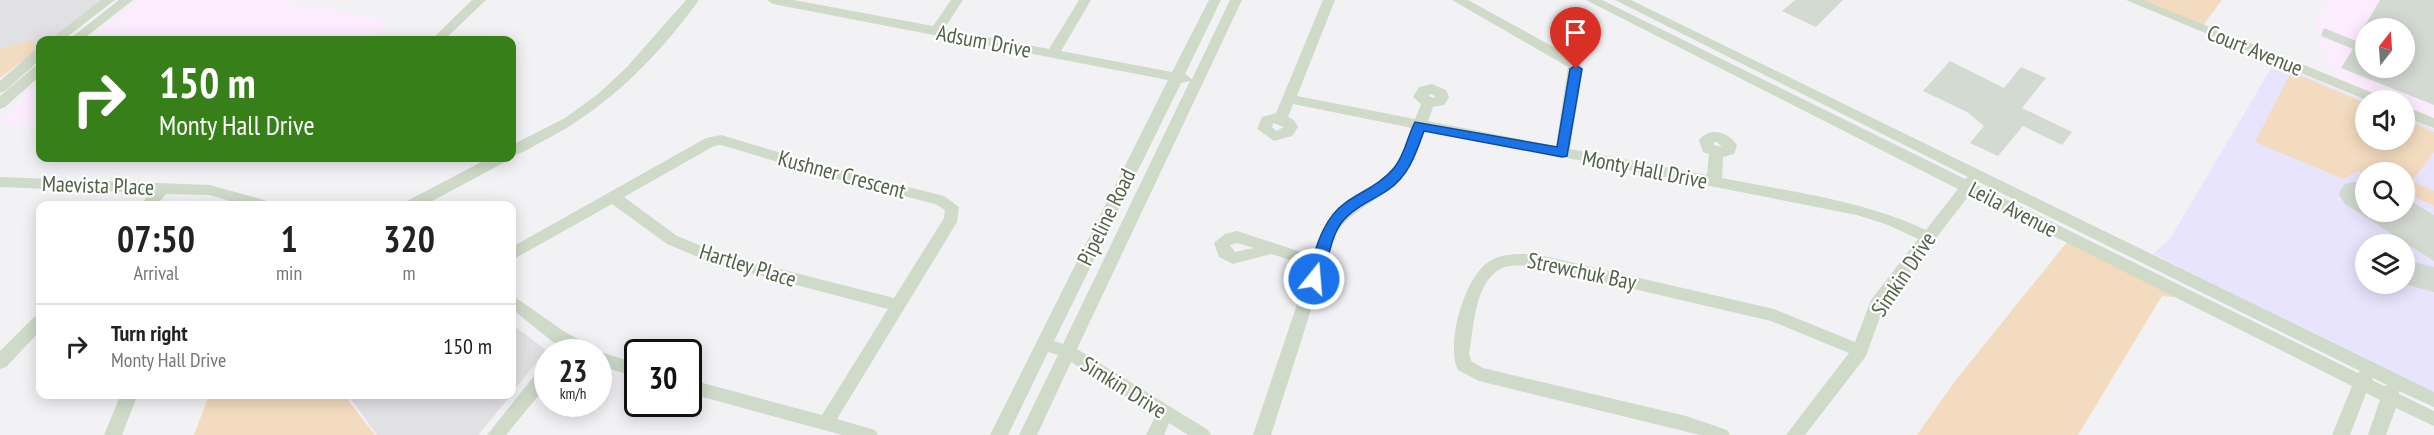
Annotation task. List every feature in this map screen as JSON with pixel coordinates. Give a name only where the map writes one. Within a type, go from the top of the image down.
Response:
[{"type":"street","points":[[60,36],[109,0]]},
{"type":"street","points":[[79,36],[127,0]]},
{"type":"street","points":[[441,36],[480,0]]},
{"type":"street","points":[[516,150],[577,116],[598,101],[625,77],[693,0]]},
{"type":"street","name":"Adsum Drive","points":[[772,0],[1197,82]]},
{"type":"street","points":[[936,31],[957,0]]},
{"type":"street","points":[[1052,54],[1085,0]]},
{"type":"street","name":"Pipeline Road","points":[[999,435],[1215,0]]},
{"type":"street","name":"Pipeline Road","points":[[1029,435],[1236,0]]},
{"type":"street","points":[[1281,118],[1329,0]]},
{"type":"street","points":[[1458,0],[1574,63],[1562,152]]},
{"type":"street","name":"Leila Avenue","points":[[1592,0],[1973,181]]},
{"type":"street","name":"Leila Avenue","points":[[1621,0],[1973,181],[2365,375],[2391,398],[2434,419]]},
{"type":"street","name":"Court Avenue","points":[[2132,0],[2355,91]]},
{"type":"street","points":[[1,87],[36,56]]},
{"type":"street","points":[[0,104],[36,73]]},
{"type":"street","points":[[1,87],[28,80]]},
{"type":"street","name":"Monty Hall Drive","points":[[1289,99],[1858,210],[1893,221],[1927,237]]},
{"type":"street","points":[[1262,435],[1318,263],[1337,219],[1349,207],[1385,185],[1405,164],[1428,103]]},
{"type":"street","points":[[2415,115],[2434,123]]},
{"type":"street","name":"Kushner Crescent","points":[[516,252],[700,145],[722,140],[825,171],[939,200],[952,207],[952,218],[826,423]]},
{"type":"street","points":[[1714,182],[1716,152]]},
{"type":"street","points":[[422,201],[493,162]]},
{"type":"street","name":"Simkin Drive","points":[[1795,435],[1860,351],[1877,304],[1927,237],[1973,181]]},
{"type":"street","name":"Maevista Place","points":[[0,182],[210,190],[248,201]]},
{"type":"street","points":[[151,201],[163,187]]},
{"type":"street","name":"Hartley Place","points":[[612,196],[672,240],[717,259],[897,305]]},
{"type":"street","points":[[1269,248],[1318,263]]},
{"type":"street","name":"Strewchuk Bay","points":[[1721,435],[1686,423],[1479,374],[1464,365],[1461,354],[1480,278],[1490,266],[1502,260],[1535,260],[1774,315],[1860,351]]},
{"type":"street","points":[[516,304],[556,339]]},
{"type":"street","points":[[0,362],[36,325]]},
{"type":"street","name":"Simkin Drive","points":[[1044,344],[1068,352],[1202,435]]},
{"type":"street","points":[[2341,435],[2365,375]]},
{"type":"street","name":"Leila Avenue","points":[[2365,375],[2391,378],[2434,400]]},
{"type":"street","points":[[2377,435],[2391,398],[2391,378]]},
{"type":"street","points":[[496,435],[534,388]]},
{"type":"street","points":[[702,390],[869,435]]},
{"type":"street","points":[[113,435],[128,399]]},
{"type":"street","points":[[1155,435],[1165,413]]},
{"type":"shaded area","points":[[0,0],[103,0],[54,36],[36,36],[36,50],[33,53],[33,40],[0,49]]},
{"type":"shaded area","points":[[139,0],[285,0],[390,21],[372,36],[92,36]]},
{"type":"shaded area","points":[[2131,0],[2222,0],[2201,28]]},
{"type":"shaded area","points":[[2326,0],[2434,0],[2434,119],[2415,111],[2415,90],[2363,90],[2350,85],[2329,67],[2320,47],[2315,18]]},
{"type":"shaded area","points":[[33,40],[33,53],[0,78],[0,49]]},
{"type":"shaded area","points":[[2274,63],[2355,97],[2355,150],[2415,150],[2415,121],[2434,129],[2434,396],[2153,254],[2170,239]]},
{"type":"shaded area","points":[[2291,72],[2355,99],[2355,150],[2415,150],[2415,124],[2434,132],[2434,152],[2415,177],[2415,162],[2355,162],[2355,173],[2343,179],[2255,142]]},
{"type":"shaded area","points":[[36,85],[36,126],[0,124],[0,119]]},
{"type":"shaded area","points":[[2415,182],[2434,191],[2434,206],[2415,197]]},
{"type":"shaded area","points":[[2068,241],[2182,298],[2162,296],[2078,435],[1917,435],[1955,381]]},
{"type":"shaded area","points":[[516,327],[534,341],[534,365],[516,388]]},
{"type":"shaded area","points":[[208,399],[347,399],[375,435],[194,435]]},
{"type":"shaded area","points":[[351,399],[508,399],[478,435],[377,435]]},
{"type":"building","points":[[1795,0],[1843,0],[1816,27],[1782,11]]},
{"type":"building","points":[[2380,0],[2434,0],[2434,105],[2415,97],[2415,90],[2396,90],[2366,78],[2415,78],[2415,18],[2369,18]]},
{"type":"building","points":[[2324,28],[2355,41],[2355,74],[2341,68],[2353,49],[2321,36]]},
{"type":"building","points":[[1950,61],[2004,88],[2021,67],[2046,78],[2022,108],[2072,132],[2062,145],[2023,126],[1998,156],[1970,143],[1984,126],[1967,112],[1923,91]]},
{"type":"building","points":[[2355,182],[2355,210],[2345,204],[2339,195],[2344,185]]},
{"type":"building","points":[[2415,204],[2434,215],[2434,261],[2415,249],[2415,234],[2392,234],[2373,222],[2415,222]]},
{"type":"building","points":[[2415,263],[2434,267],[2434,292],[2415,287]]},
{"type":"route","points":[[1314,279],[1328,234],[1337,219],[1349,207],[1385,185],[1405,164],[1420,125],[1562,152],[1576,69]]}]
